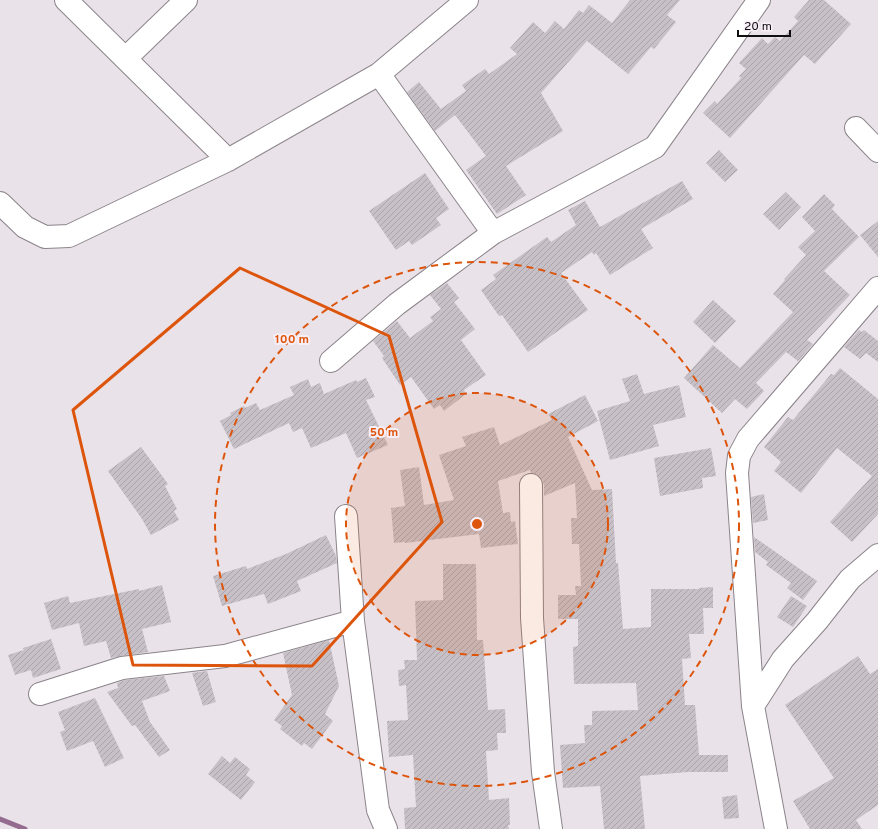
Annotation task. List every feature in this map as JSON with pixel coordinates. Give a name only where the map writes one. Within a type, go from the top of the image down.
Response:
[{"type":"street","points":[[66,0],[228,160]]},
{"type":"street","points":[[126,58],[186,0]]},
{"type":"street","points":[[0,203],[24,227],[45,236],[68,236],[228,160],[379,74],[467,0]]},
{"type":"street","points":[[331,360],[397,304],[493,233],[656,147],[759,0]]},
{"type":"street","points":[[379,74],[493,233]]},
{"type":"street","points":[[856,128],[878,152]]},
{"type":"street","points":[[776,829],[753,706],[737,473],[739,456],[748,439],[878,288]]},
{"type":"street","points":[[531,484],[532,618],[543,772],[551,829]]},
{"type":"street","points":[[346,516],[354,621],[378,810],[386,829]]},
{"type":"street","points":[[753,706],[783,660],[850,579],[875,563]]},
{"type":"street","points":[[40,694],[122,668],[225,656],[354,621]]},
{"type":"highlighted area","points":[[240,268],[389,336],[442,522],[312,666],[133,665],[73,410]]},
{"type":"building","points":[[630,0],[680,0],[667,15],[676,22],[654,49],[651,47],[628,74],[587,41],[541,93],[563,131],[506,166],[526,195],[497,214],[466,170],[486,156],[455,115],[435,131],[407,92],[419,82],[441,109],[466,91],[462,85],[485,69],[489,74],[517,54],[510,48],[533,22],[545,33],[555,21],[564,29],[579,10],[583,13],[589,5],[612,23]]},
{"type":"building","points":[[809,0],[824,0],[851,24],[815,64],[804,55],[730,138],[703,113],[715,101],[717,104],[741,78],[739,76],[746,69],[739,63],[762,38],[768,44],[775,37],[780,41],[798,21],[794,17]]},
{"type":"building","points":[[719,150],[738,170],[725,182],[706,163]]},
{"type":"building","points":[[425,173],[449,209],[436,218],[441,225],[412,245],[409,241],[396,250],[369,211]]},
{"type":"building","points":[[682,181],[693,199],[641,229],[653,248],[610,275],[596,253],[594,255],[592,252],[561,273],[588,310],[528,352],[502,315],[499,316],[481,290],[496,279],[493,275],[547,237],[551,242],[576,225],[568,210],[585,201],[600,227]]},
{"type":"building","points":[[786,192],[801,207],[779,230],[763,214]]},
{"type":"building","points":[[824,194],[835,205],[832,209],[859,237],[824,271],[850,295],[807,340],[813,344],[798,361],[786,352],[756,383],[764,391],[747,409],[735,399],[722,413],[684,378],[713,345],[740,368],[793,312],[773,294],[785,280],[784,279],[806,255],[798,247],[815,231],[802,217]]},
{"type":"building","points":[[878,221],[878,257],[860,235]]},
{"type":"building","points":[[447,283],[459,298],[454,302],[475,329],[461,340],[486,375],[464,390],[466,394],[444,411],[440,405],[434,409],[411,377],[400,385],[382,358],[384,356],[373,341],[397,321],[410,338],[433,321],[430,317],[441,309],[430,295]]},
{"type":"building","points":[[713,300],[736,321],[715,343],[693,322]]},
{"type":"building","points":[[859,330],[862,332],[864,330],[878,341],[878,362],[866,353],[860,359],[844,347]]},
{"type":"building","points":[[840,368],[878,399],[878,514],[852,542],[830,522],[872,476],[837,448],[801,493],[774,471],[781,462],[764,447],[788,417],[793,420],[831,374],[834,375]]},
{"type":"building","points":[[637,374],[644,394],[679,385],[686,417],[653,425],[659,446],[610,460],[597,411],[630,401],[622,379]]},
{"type":"building","points":[[366,378],[375,397],[366,400],[388,445],[357,458],[346,433],[311,448],[302,428],[293,432],[289,423],[234,449],[220,421],[231,415],[230,413],[244,406],[245,408],[256,403],[260,410],[294,395],[290,387],[308,379],[311,387],[320,383],[324,394],[356,380],[357,382]]},
{"type":"building","points":[[585,395],[598,421],[568,437],[592,490],[612,489],[616,563],[618,563],[623,629],[651,627],[651,589],[699,589],[713,587],[713,608],[703,608],[704,634],[689,634],[691,658],[682,659],[685,705],[695,705],[699,755],[728,755],[728,772],[688,772],[640,776],[645,829],[604,829],[600,786],[563,788],[560,745],[585,743],[584,725],[592,725],[592,711],[638,710],[636,683],[574,684],[573,647],[578,646],[578,619],[558,619],[558,595],[576,595],[575,586],[581,586],[579,544],[572,544],[571,518],[577,518],[575,483],[544,496],[544,485],[542,479],[537,474],[531,473],[530,470],[498,481],[503,513],[510,512],[511,522],[515,521],[518,544],[481,548],[479,534],[394,543],[391,508],[405,506],[400,470],[419,467],[424,505],[454,500],[439,455],[466,446],[462,437],[494,427],[500,445],[552,420],[548,414]]},
{"type":"building","points":[[141,447],[168,484],[165,486],[177,509],[174,511],[179,520],[151,535],[142,519],[108,471]]},
{"type":"building","points":[[711,448],[716,476],[702,478],[703,488],[660,496],[654,458]]},
{"type":"building","points":[[764,494],[768,520],[753,523],[751,497]]},
{"type":"building","points":[[326,535],[336,556],[337,563],[297,581],[301,591],[268,604],[264,594],[222,606],[213,576],[246,566],[247,569],[286,554]]},
{"type":"building","points":[[754,537],[817,581],[803,600],[787,588],[791,583],[766,565],[768,562],[755,552]]},
{"type":"building","points":[[443,564],[476,564],[477,640],[483,640],[488,710],[505,709],[506,733],[497,733],[498,750],[486,751],[489,800],[509,798],[509,829],[405,829],[404,808],[416,807],[413,755],[389,757],[387,721],[408,720],[406,685],[399,686],[398,670],[405,669],[404,660],[417,660],[415,601],[443,600]]},
{"type":"building","points":[[162,585],[171,622],[142,629],[148,652],[111,658],[106,641],[84,646],[79,623],[52,630],[44,603],[68,596],[70,603],[139,589],[139,591]]},
{"type":"building","points":[[791,596],[807,606],[793,627],[777,617]]},
{"type":"building","points":[[51,639],[61,669],[33,678],[31,670],[15,675],[8,655],[24,650],[23,648]]},
{"type":"building","points":[[329,640],[339,686],[325,714],[333,721],[312,749],[304,743],[302,746],[280,729],[282,726],[274,720],[292,695],[283,653]]},
{"type":"building","points":[[858,656],[870,674],[878,669],[878,805],[856,820],[862,829],[810,829],[793,801],[834,778],[785,705]]},
{"type":"building","points":[[207,671],[216,702],[203,706],[192,673]]},
{"type":"building","points":[[164,676],[170,691],[142,701],[150,722],[170,750],[159,757],[135,725],[132,726],[107,692],[118,688],[117,683],[125,680]]},
{"type":"building","points":[[95,698],[124,758],[105,767],[93,741],[67,751],[60,732],[65,730],[58,712]]},
{"type":"building","points":[[222,756],[230,763],[235,757],[250,769],[246,775],[255,782],[241,800],[208,774]]},
{"type":"building","points":[[737,795],[739,818],[724,819],[722,797]]},
{"type":"waterway","points":[[0,819],[25,829]]}]
